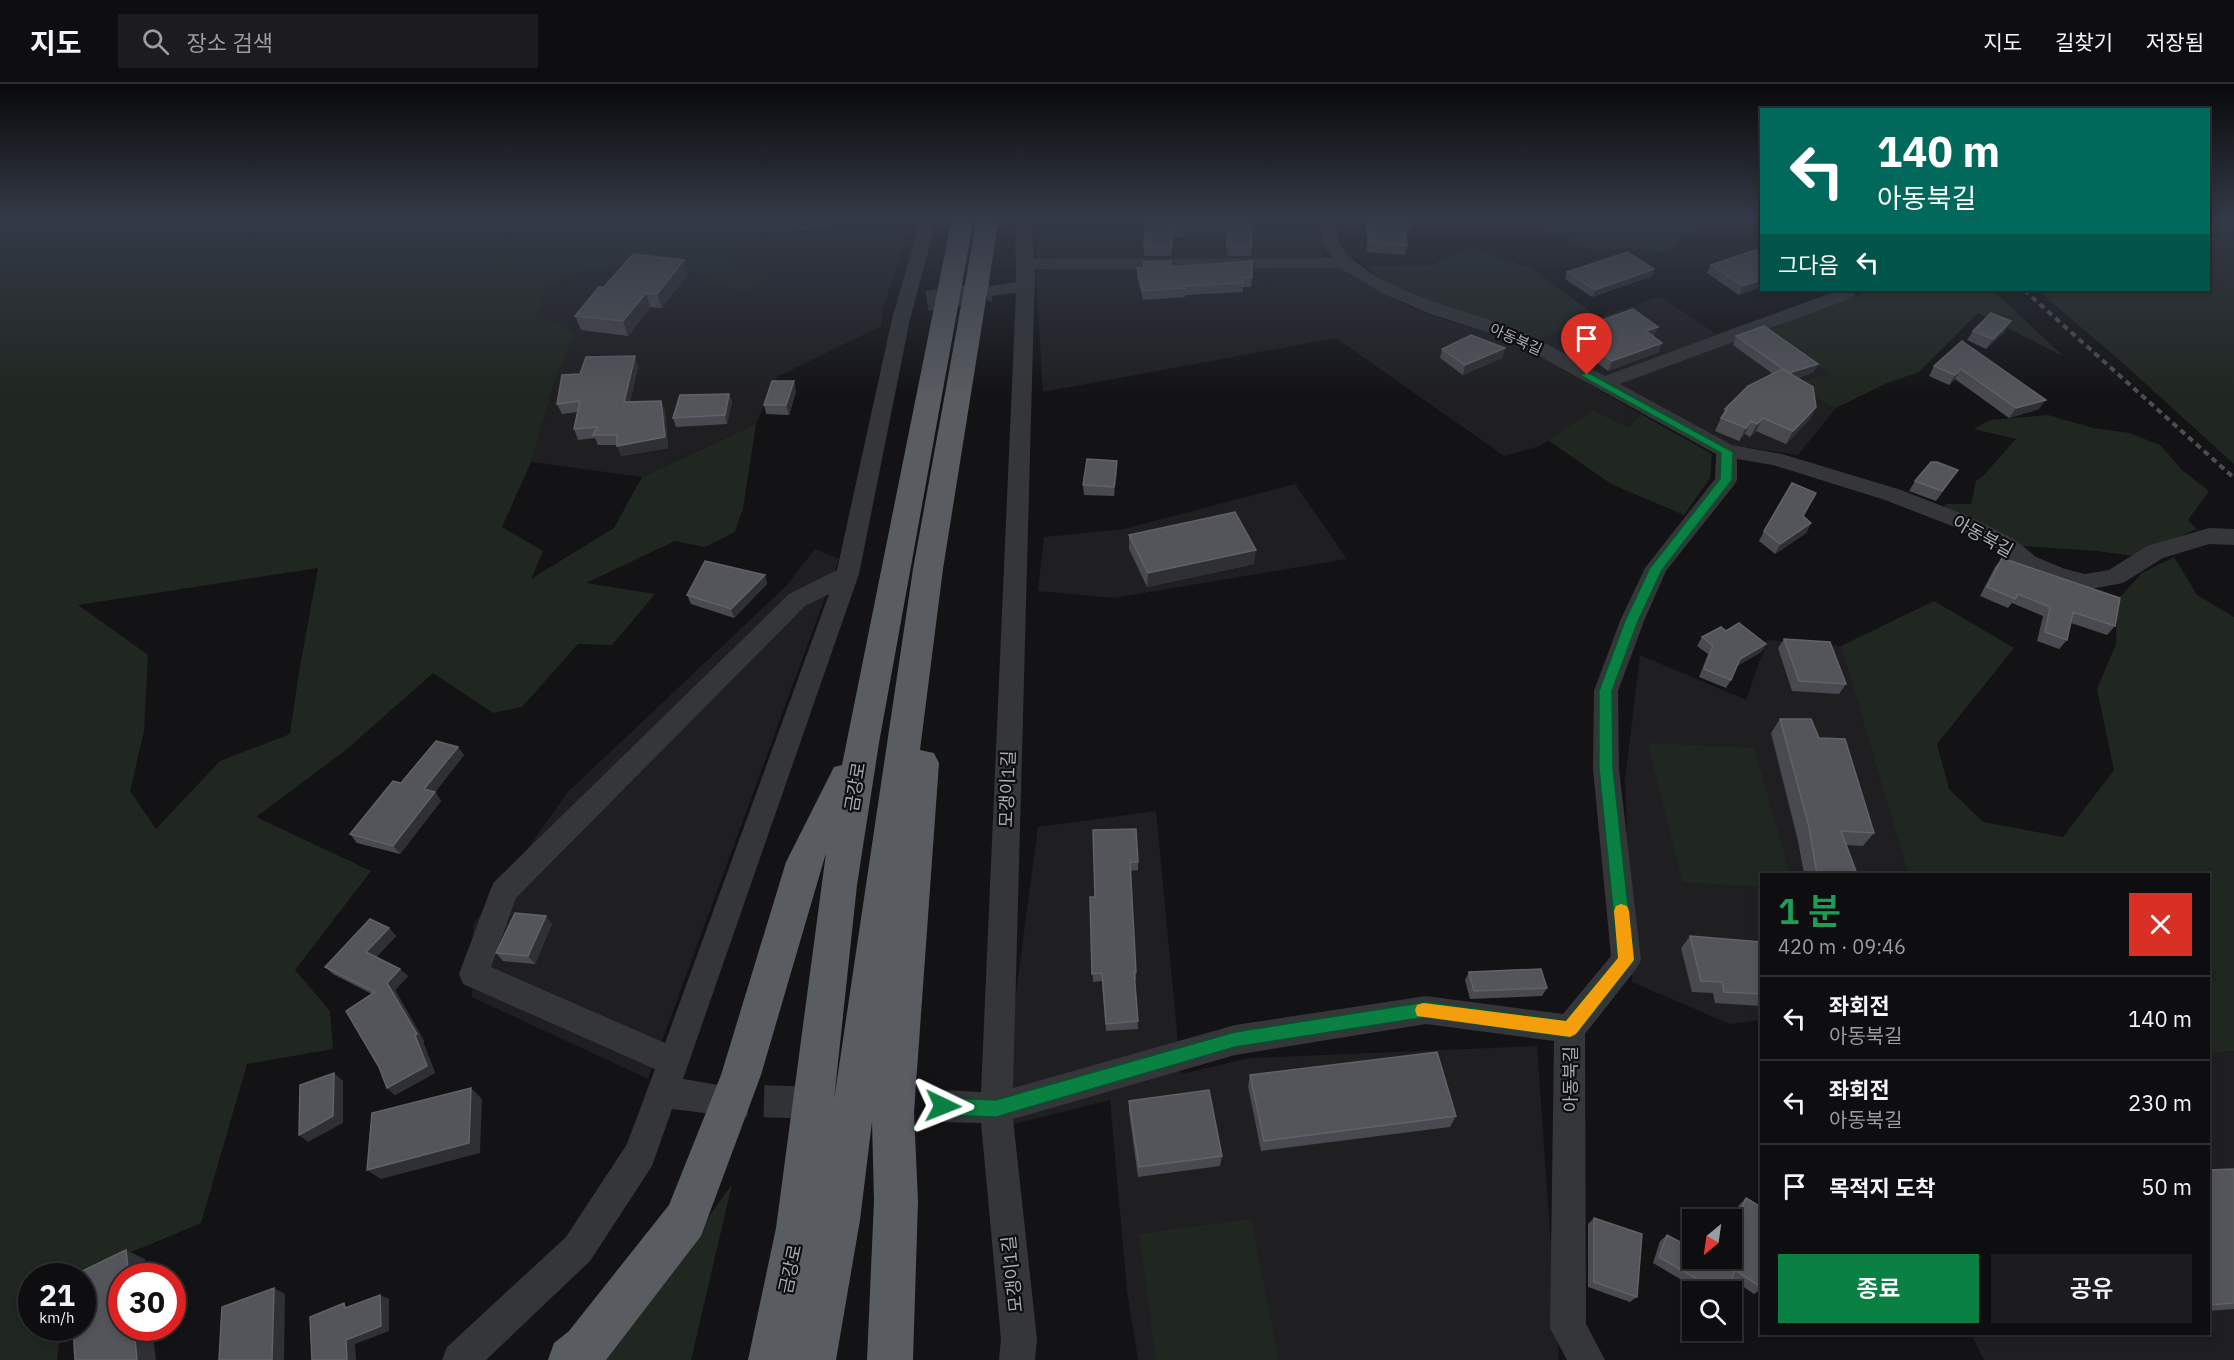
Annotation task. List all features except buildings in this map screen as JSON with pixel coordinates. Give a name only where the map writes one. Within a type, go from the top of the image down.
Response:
[{"type":"highway","name":"금강로","points":[[771,1360],[798,1228],[839,885],[862,743],[952,278]]},
{"type":"highway","points":[[813,1360],[838,1220],[928,569],[978,278]]},
{"type":"highway","points":[[890,1360],[896,1201],[893,1112],[936,594],[928,569]]},
{"type":"highway","points":[[571,1360],[586,1348],[685,1220],[741,1075],[804,862],[862,743]]},
{"type":"street","points":[[460,1360],[578,1249],[640,1154],[848,574],[915,303],[919,278]]},
{"type":"street","points":[[991,291],[1021,278]]},
{"type":"street","name":"모갱이1길","points":[[1017,1360],[1018,1339],[996,1108],[1025,278]]},
{"type":"street","name":"아동북길","points":[[1369,278],[1419,303],[1504,331],[1531,344],[1727,452],[1775,459],[1893,495],[1960,520],[2006,544],[2028,563],[2060,576],[2085,582],[2115,577],[2155,552],[2209,536],[2234,537]]},
{"type":"street","points":[[1603,384],[1846,294],[1842,291]]},
{"type":"street","name":"아동북길","points":[[1587,1360],[1568,1328],[1570,1029],[1626,960],[1606,769],[1606,691],[1632,621],[1656,568],[1726,480],[1727,452]]},
{"type":"street","points":[[674,1062],[474,974],[504,891],[797,600],[848,574]]},
{"type":"street","points":[[943,1106],[996,1108],[1235,1040],[1426,1010],[1570,1029]]},
{"type":"street","points":[[663,1092],[713,1100]]},
{"type":"shaded area","points":[[0,278],[566,278],[547,287],[538,313],[575,333],[556,377],[531,462],[502,527],[543,551],[531,579],[614,528],[642,477],[756,424],[743,508],[735,532],[705,547],[675,541],[586,583],[655,594],[612,645],[578,644],[522,707],[493,713],[433,673],[347,749],[256,817],[371,871],[295,970],[330,1011],[333,1049],[247,1064],[201,1223],[96,1267],[96,1263],[18,1263],[18,1341],[59,1341],[57,1360],[0,1360]],"holes":[[[318,568],[290,734],[220,761],[156,829],[130,791],[144,731],[148,655],[78,605]]]},
{"type":"shaded area","points":[[566,278],[893,278],[883,308],[881,326],[777,377],[756,424],[642,477],[531,462],[556,377],[574,333],[537,313],[547,287]]},
{"type":"shaded area","points":[[705,278],[765,278],[753,291],[712,285]]},
{"type":"shaded area","points":[[1036,278],[1360,278],[1408,306],[1447,321],[1485,330],[1547,360],[1641,414],[1628,427],[1593,410],[1540,446],[1504,456],[1336,338],[1043,392]]},
{"type":"shaded area","points":[[1380,278],[1544,278],[1598,317],[1538,339],[1387,283]]},
{"type":"shaded area","points":[[2210,278],[2234,278],[2234,464],[2114,355],[2038,291],[2210,291]]},
{"type":"shaded area","points":[[1854,291],[1994,291],[2063,356],[1978,313],[1919,372],[1887,383],[1836,408],[1791,384],[1829,374],[1770,329],[1859,294]]},
{"type":"shaded area","points":[[1660,296],[1716,334],[1757,319],[1830,374],[1792,384],[1836,408],[1798,455],[1730,445],[1603,379],[1538,339]]},
{"type":"shaded area","points":[[1593,410],[1628,427],[1641,414],[1712,454],[1710,478],[1684,515],[1611,484],[1548,440]]},
{"type":"shaded area","points":[[2048,415],[2093,428],[2129,433],[2160,445],[2183,471],[2209,491],[2188,520],[2197,529],[2133,556],[2021,546],[1942,509],[1946,504],[1971,504],[1976,481],[2016,439],[1974,429],[1990,420]]},
{"type":"shaded area","points":[[1295,484],[1347,559],[1114,598],[1038,591],[1044,537],[1124,529]]},
{"type":"shaded area","points":[[815,549],[839,559],[648,1079],[472,997],[473,925],[568,792],[786,586]]},
{"type":"shaded area","points":[[2174,557],[2197,595],[2234,617],[2234,1051],[2210,1053],[2210,873],[1908,873],[1841,646],[1934,601],[2014,648],[1937,744],[1949,789],[1983,822],[2063,837],[2114,770],[2097,689],[2116,644],[2117,600],[2142,573]]},
{"type":"shaded area","points":[[1767,640],[1841,646],[1908,873],[1760,873],[1760,1020],[1730,1024],[1632,982],[1625,779],[1640,655],[1746,700]]},
{"type":"shaded area","points":[[1648,743],[1754,748],[1790,873],[1760,873],[1760,887],[1682,882]]},
{"type":"shaded area","points":[[1156,811],[1181,1074],[1250,1058],[1537,1046],[1559,1360],[1138,1360],[1127,1291],[1110,1100],[998,1128],[1038,827]]},
{"type":"shaded area","points":[[2234,1051],[2234,1360],[1984,1360],[1972,1335],[2210,1335],[2210,1053]]},
{"type":"shaded area","points":[[732,1184],[691,1360],[588,1360],[661,1284]]},
{"type":"shaded area","points":[[1251,1219],[1279,1360],[1156,1360],[1139,1234]]},
{"type":"tunnel","points":[[927,301],[991,291]]},
{"type":"tunnel","points":[[716,1100],[826,1103]]},
{"type":"tunnel","points":[[881,1105],[943,1106]]},
{"type":"railway","points":[[2025,291],[2234,478]]},
{"type":"slow traffic","points":[[1423,1010],[1570,1029],[1626,960],[1621,911]]},
{"type":"route","points":[[943,1106],[996,1108],[1235,1040],[1426,1010],[1570,1029],[1626,960],[1606,769],[1606,691],[1632,621],[1656,568],[1726,480],[1727,452],[1587,375]]}]
